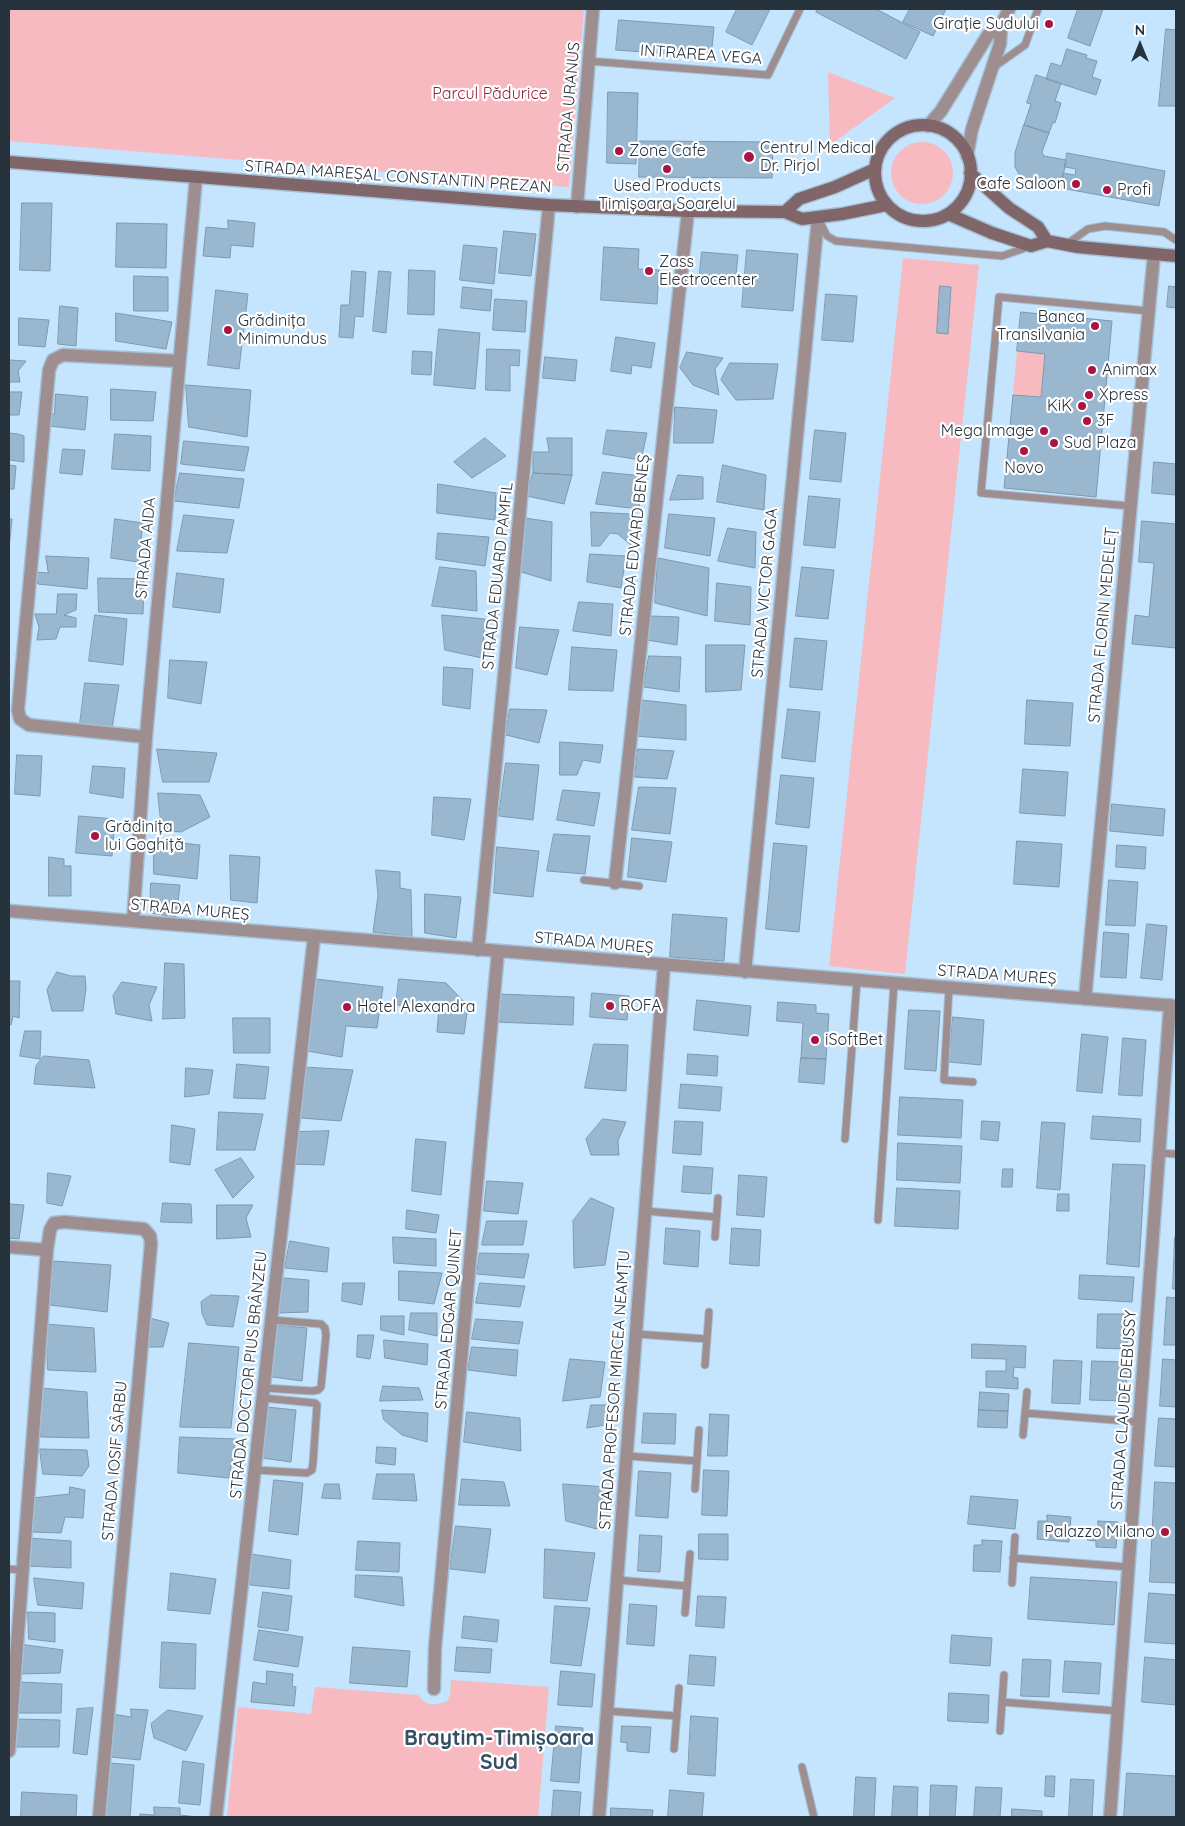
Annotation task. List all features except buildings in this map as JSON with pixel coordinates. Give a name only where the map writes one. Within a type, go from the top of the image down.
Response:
[{"type":"main road","points":[[928,126],[941,129],[961,145],[967,156],[970,173],[968,189],[960,203],[948,214],[936,219],[922,221],[909,219],[896,213],[886,205],[877,188],[875,169],[878,154],[898,132],[913,127],[928,126]]},
{"type":"main road","name":"STRADA MAREȘAL CONSTANTIN PREZAN","points":[[9,162],[577,207],[785,212],[802,219],[818,218],[886,205]]},
{"type":"main road","points":[[785,212],[799,199],[835,187],[875,169]]},
{"type":"main road","points":[[970,173],[1009,208],[1038,227],[1047,242]]},
{"type":"main road","points":[[948,214],[992,233],[1031,246],[1047,242],[1176,256]]},
{"type":"street","name":"STRADA URANUS","points":[[577,207],[593,9]]},
{"type":"street","points":[[967,156],[972,129],[1000,44],[1001,26],[1008,10]]},
{"type":"street","points":[[928,126],[941,111],[988,35],[1001,26]]},
{"type":"street","name":"STRADA AIDA","points":[[133,921],[146,737],[196,178]]},
{"type":"street","name":"STRADA EDUARD PAMFIL","points":[[478,950],[549,205]]},
{"type":"street","name":"STRADA EDVARD BENEȘ","points":[[615,883],[688,211]]},
{"type":"street","name":"STRADA VICTOR GAGA","points":[[745,972],[818,218]]},
{"type":"street","name":"STRADA FLORIN MEDELEȚ","points":[[1085,999],[1154,254]]},
{"type":"street","points":[[146,737],[29,725],[20,719],[18,710],[49,370],[53,360],[63,355],[179,361]]},
{"type":"street","name":"STRADA MUREȘ","points":[[9,911],[1173,1006]]},
{"type":"street","name":"STRADA DOCTOR PIUS BRÂNZEU","points":[[216,1817],[314,937]]},
{"type":"street","name":"STRADA EDGAR QUINET","points":[[434,1689],[435,1648],[498,951]]},
{"type":"street","name":"STRADA PROFESOR MIRCEA NEAMȚU","points":[[599,1817],[664,965]]},
{"type":"street","name":"STRADA CLAUDE DEBUSSY","points":[[1110,1817],[1159,1153],[1173,1006]]},
{"type":"street","name":"STRADA IOSIF SÂRBU","points":[[47,1250],[50,1230],[54,1223],[65,1222],[144,1229],[150,1236],[150,1254],[99,1817]]},
{"type":"street","points":[[9,1247],[47,1250],[9,1751]]},
{"type":"lane","name":"INTRAREA VEGA","points":[[588,61],[768,75],[800,9]]},
{"type":"lane","points":[[993,67],[1025,45],[1038,9]]},
{"type":"lane","points":[[818,218],[827,236],[836,241],[1002,256],[1031,246]]},
{"type":"lane","points":[[1065,245],[1088,229],[1105,226],[1164,232],[1176,240]]},
{"type":"lane","points":[[1130,506],[981,492],[999,297],[1149,311]]},
{"type":"lane","points":[[584,880],[639,886]]},
{"type":"lane","points":[[845,1139],[857,981]]},
{"type":"lane","points":[[878,1220],[894,984]]},
{"type":"lane","points":[[949,988],[944,1080],[973,1082]]},
{"type":"lane","points":[[1159,1153],[1176,1154]]},
{"type":"lane","points":[[715,1238],[718,1198]]},
{"type":"lane","points":[[645,1211],[716,1217]]},
{"type":"lane","points":[[705,1364],[709,1312]]},
{"type":"lane","points":[[263,1393],[312,1391],[318,1390],[321,1387],[325,1328],[321,1324],[272,1320]]},
{"type":"lane","points":[[636,1334],[707,1339]]},
{"type":"lane","points":[[1023,1435],[1026,1392]]},
{"type":"lane","points":[[255,1470],[307,1473],[312,1470],[313,1463],[317,1405],[315,1403],[263,1393]]},
{"type":"lane","points":[[1025,1413],[1139,1422]]},
{"type":"lane","points":[[695,1489],[699,1430]]},
{"type":"lane","points":[[627,1456],[697,1461]]},
{"type":"lane","points":[[1012,1583],[1015,1537]]},
{"type":"lane","points":[[685,1613],[690,1554]]},
{"type":"lane","points":[[1013,1558],[1128,1567]]},
{"type":"lane","points":[[9,1569],[22,1570]]},
{"type":"lane","points":[[617,1580],[687,1586]]},
{"type":"lane","points":[[1000,1731],[1004,1675]]},
{"type":"lane","points":[[674,1750],[679,1688]]},
{"type":"lane","points":[[1002,1702],[1118,1711]]},
{"type":"lane","points":[[607,1711],[677,1716]]},
{"type":"lane","points":[[802,1767],[814,1817]]},
{"type":"green space","name":"Parcul Pădurice","points":[[9,9],[584,9],[569,187],[9,141]]},
{"type":"green space","points":[[828,72],[895,98],[830,145]]},
{"type":"green space","points":[[922,142],[934,144],[944,151],[951,161],[953,173],[951,185],[944,195],[934,202],[922,204],[910,202],[900,195],[893,185],[891,173],[893,161],[900,151],[910,144]]},
{"type":"green space","points":[[903,258],[979,265],[905,974],[829,966]]},
{"type":"green space","points":[[1017,351],[1045,354],[1041,397],[1013,395]]},
{"type":"green space","points":[[451,1680],[549,1687],[538,1817],[227,1817],[238,1707],[311,1714],[315,1687],[418,1695],[424,1702],[439,1704],[447,1701],[450,1695]]},
{"type":"place","name":"Girație Sudului","points":[[1049,24]]},
{"type":"place","name":"Zone Cafe","points":[[619,151]]},
{"type":"place","name":"Centrul Medical Dr. Pirjol","points":[[749,157]]},
{"type":"place","name":"Used Products Timișoara Soarelui","points":[[667,169]]},
{"type":"place","name":"Cafe Saloon","points":[[1076,184]]},
{"type":"place","name":"Profi","points":[[1107,190]]},
{"type":"place","name":"Zass Electrocenter","points":[[649,271]]},
{"type":"place","name":"Banca Transilvania","points":[[1095,326]]},
{"type":"place","name":"Grădinița Minimundus","points":[[228,330]]},
{"type":"place","name":"Animax","points":[[1092,370]]},
{"type":"place","name":"Xpress","points":[[1089,395]]},
{"type":"place","name":"KiK","points":[[1082,406]]},
{"type":"place","name":"3F","points":[[1087,421]]},
{"type":"place","name":"Mega Image","points":[[1044,431]]},
{"type":"place","name":"Sud Plaza","points":[[1054,443]]},
{"type":"place","name":"Novo","points":[[1024,451]]},
{"type":"place","name":"Grădinița lui Goghiță","points":[[95,836]]},
{"type":"place","name":"ROFA","points":[[610,1006]]},
{"type":"place","name":"Hotel Alexandra","points":[[347,1007]]},
{"type":"place","name":"iSoftBet","points":[[815,1040]]},
{"type":"place","name":"Palazzo Milano","points":[[1165,1532]]},
{"type":"district","name":"Braytim-Timișoara Sud","points":[[499,1751]]}]
